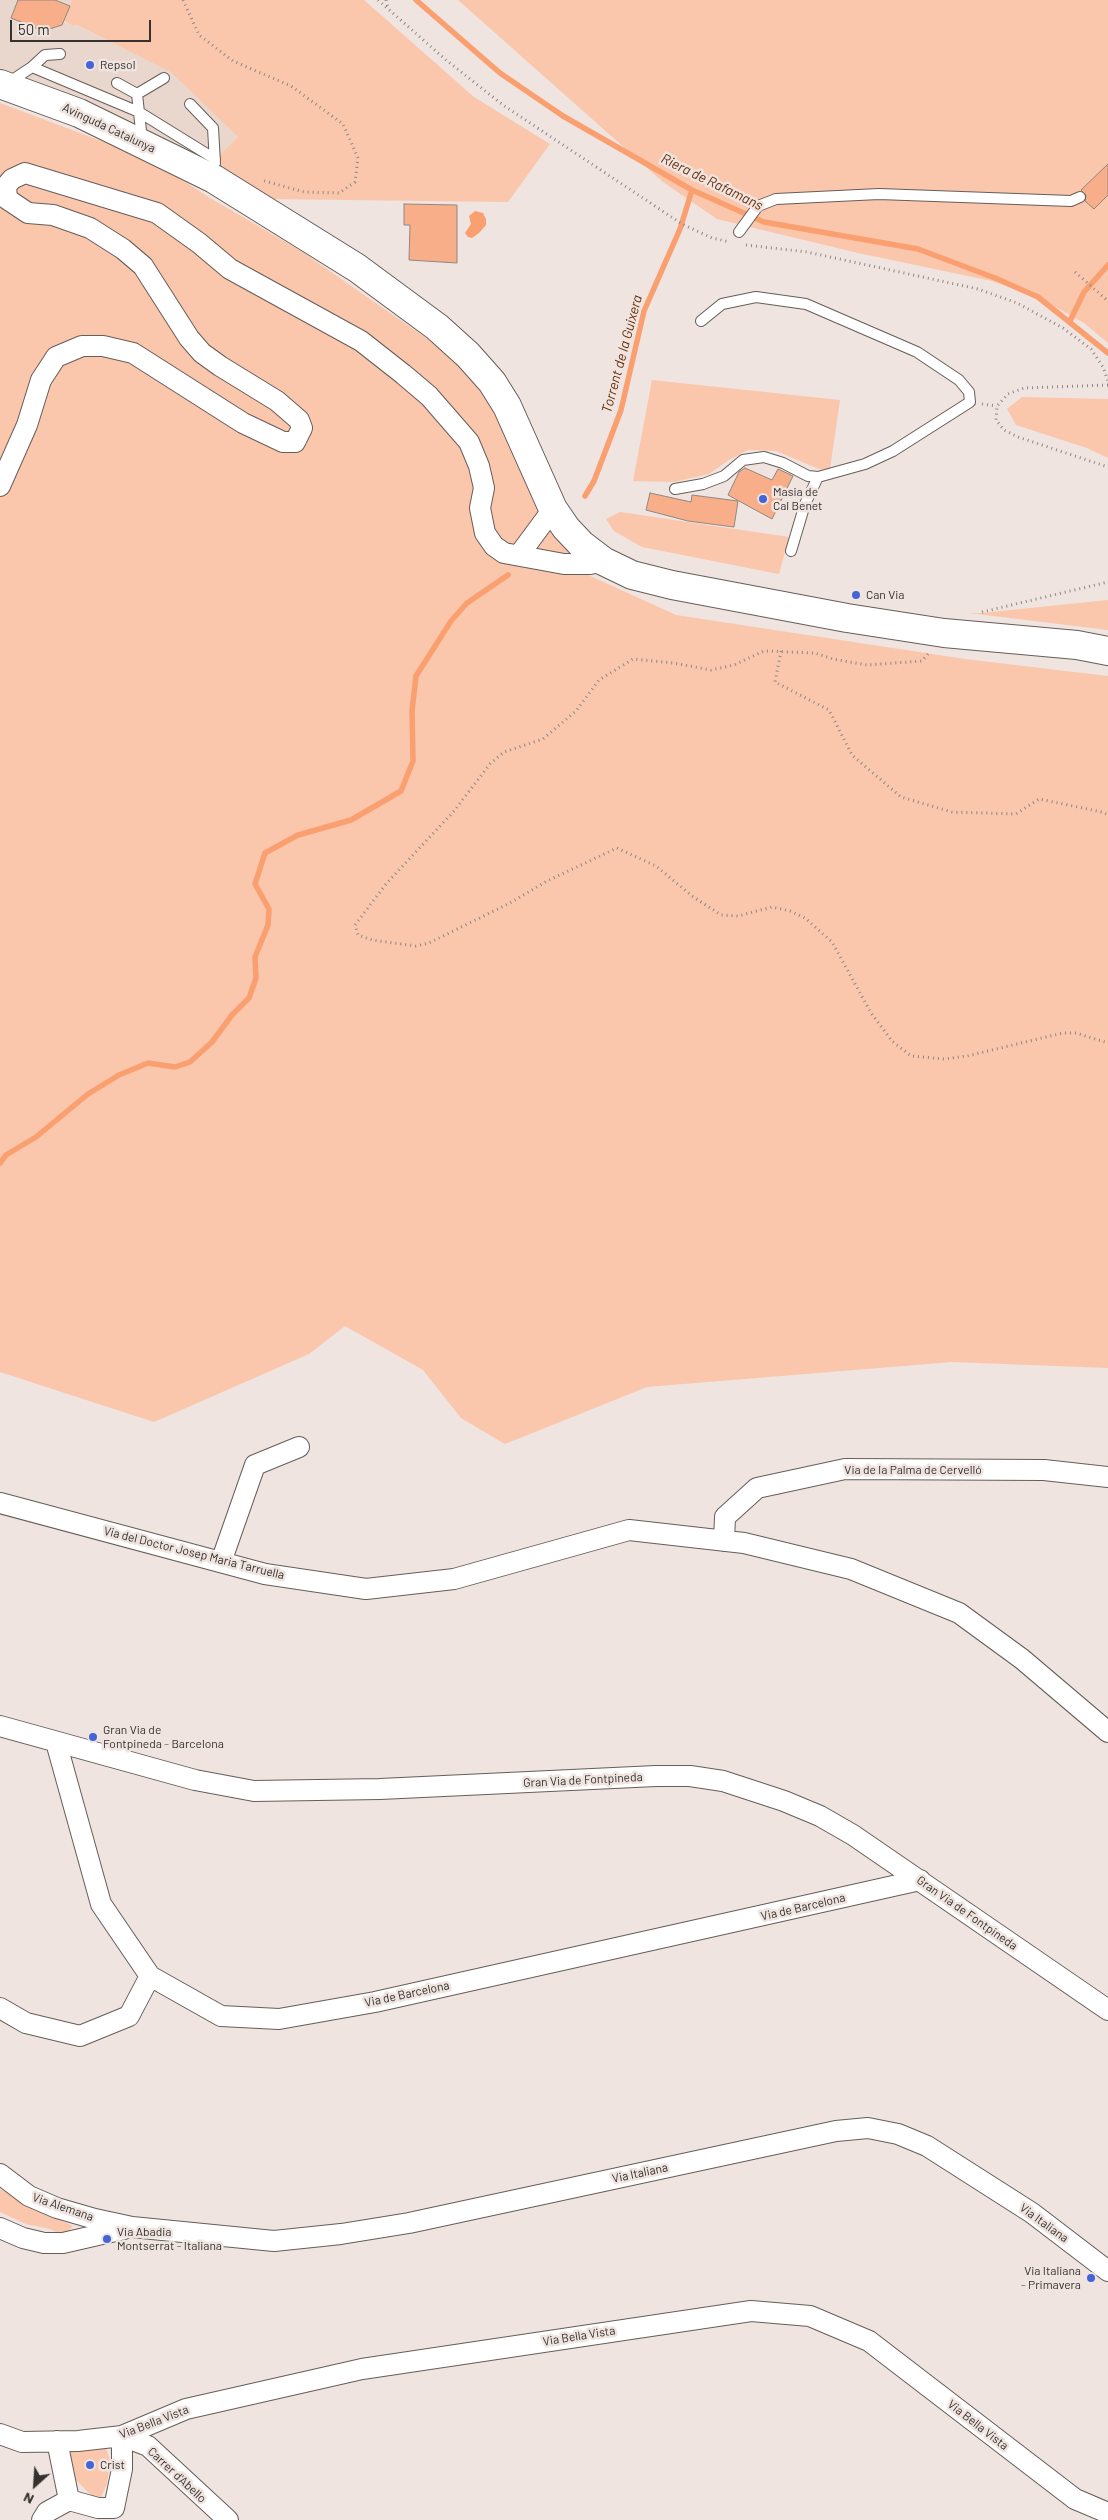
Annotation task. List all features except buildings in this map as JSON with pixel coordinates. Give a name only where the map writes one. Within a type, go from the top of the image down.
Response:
[{"type":"main road","name":"Avinguda Catalunya","points":[[3,85],[79,113],[142,142],[215,169],[413,309],[468,355],[492,382],[508,406],[553,509],[566,528],[582,545],[603,561],[632,576],[672,585],[944,633],[1077,645],[1108,651]]},
{"type":"street","points":[[0,486],[27,425],[42,380],[56,357],[82,346],[103,346],[133,353],[243,423],[283,442],[295,442],[302,428],[300,420],[277,401],[220,366],[202,352],[189,338],[143,266],[123,249],[90,228],[53,215],[28,213],[7,199],[6,186],[12,179],[25,173],[157,214],[199,243],[230,269],[361,341],[428,396],[469,442],[479,466],[484,488],[480,508],[485,533],[494,546],[504,553],[564,564],[590,564],[603,561]]},
{"type":"street","points":[[519,556],[553,509]]},
{"type":"street","points":[[221,1562],[255,1465],[299,1447]]},
{"type":"street","name":"Via de la Palma de Cervelló","points":[[724,1541],[725,1517],[757,1488],[845,1468],[1044,1470],[1108,1477]]},
{"type":"street","name":"Via del Doctor Josep Maria Tarruella","points":[[0,1503],[265,1574],[366,1589],[454,1579],[629,1530],[744,1543],[851,1569],[959,1613],[1022,1659],[1107,1728]]},
{"type":"street","name":"Gran Via de Fontpineda","points":[[0,1726],[195,1780],[254,1791],[380,1789],[656,1776],[690,1776],[715,1780],[752,1790],[820,1816],[920,1880],[1108,2010]]},
{"type":"street","name":"Via de Barcelona","points":[[56,1742],[101,1904],[150,1976],[221,2016],[280,2019],[374,2002],[574,1959],[920,1880]]},
{"type":"street","points":[[0,2008],[26,2023],[80,2036],[129,2016],[150,1976]]},
{"type":"street","name":"Via Italiana","points":[[132,2227],[274,2241],[340,2234],[409,2223],[836,2131],[868,2128],[898,2134],[927,2146],[1032,2213],[1108,2271]]},
{"type":"street","name":"Via Alemana","points":[[0,2174],[29,2196],[57,2208],[132,2227]]},
{"type":"street","points":[[0,2228],[23,2238],[44,2243],[64,2243],[132,2227]]},
{"type":"street","name":"Via Bella Vista","points":[[0,2434],[22,2442],[78,2441],[122,2436],[186,2408],[362,2369],[751,2311],[810,2316],[868,2341],[1076,2499],[1108,2513]]},
{"type":"street","points":[[42,2520],[47,2512],[69,2500],[119,2514],[122,2436]]},
{"type":"street","name":"Carrer d'Abello","points":[[122,2436],[148,2446],[228,2520]]},
{"type":"street","points":[[57,2441],[69,2500]]},
{"type":"lane","points":[[3,85],[32,67],[45,55],[60,54]]},
{"type":"lane","points":[[32,67],[139,112],[215,169]]},
{"type":"lane","points":[[138,94],[164,78]]},
{"type":"lane","points":[[116,83],[138,94]]},
{"type":"lane","points":[[138,94],[142,142]]},
{"type":"lane","points":[[190,104],[213,128],[215,169]]},
{"type":"lane","points":[[739,232],[758,206],[776,199],[879,194],[1072,201],[1080,197]]},
{"type":"lane","points":[[675,489],[703,484],[724,476],[743,460],[764,457],[783,463],[808,476],[818,477],[865,464],[892,451],[970,402],[969,392],[960,380],[917,352],[806,304],[756,297],[722,304],[701,321]]},
{"type":"lane","points":[[791,551],[805,504],[818,477]]},
{"type":"path","points":[[183,0],[199,35],[233,61],[291,86],[344,124],[358,158],[355,182],[339,193],[304,192],[257,178]]},
{"type":"path","points":[[386,0],[389,9]]},
{"type":"path","points":[[1075,272],[1108,301]]},
{"type":"path","points":[[1108,385],[1024,388],[1008,394],[997,406],[996,420],[1004,430],[1018,437],[1108,467]]},
{"type":"path","points":[[975,613],[1108,582]]},
{"type":"path","points":[[944,633],[922,661],[867,665],[833,659],[816,653],[764,650],[734,665],[711,670],[673,663],[633,659],[599,680],[576,711],[543,739],[504,752],[490,764],[454,811],[386,884],[355,925],[358,935],[372,940],[416,946],[429,943],[510,903],[547,881],[617,848],[656,866],[720,915],[738,916],[772,907],[790,911],[805,918],[832,942],[862,1000],[892,1040],[911,1056],[945,1059],[967,1056],[1062,1033],[1076,1033],[1108,1043]]},
{"type":"path","points":[[781,651],[775,682],[829,710],[852,755],[901,797],[952,812],[1016,814],[1038,798],[1102,812],[1108,816]]},
{"type":"shaded area","points":[[0,0],[72,0],[64,22],[73,26],[76,25],[171,71],[238,137],[211,163],[0,73]]},
{"type":"shaded area","points":[[72,0],[364,0],[474,97],[550,144],[508,202],[269,199],[211,163],[238,137],[171,72],[77,25],[73,26],[64,21]]},
{"type":"shaded area","points":[[458,0],[1108,0],[1108,343],[1084,323],[1038,297],[992,281],[858,253],[717,219],[663,182]]},
{"type":"shaded area","points":[[0,103],[152,160],[210,198],[301,251],[459,361],[495,412],[551,531],[574,551],[564,554],[564,564],[676,615],[965,659],[1108,676],[1108,1368],[952,1362],[647,1387],[505,1444],[461,1418],[423,1370],[345,1326],[309,1354],[154,1422],[0,1372]]},
{"type":"shaded area","points":[[475,211],[483,213],[486,225],[472,238],[468,237],[465,233],[471,224],[469,216]]},
{"type":"shaded area","points":[[652,380],[840,400],[830,469],[819,469],[776,451],[748,450],[709,474],[674,482],[633,481]]},
{"type":"shaded area","points":[[1022,397],[1108,399],[1108,458],[1087,448],[1016,425],[1007,409]]},
{"type":"shaded area","points":[[620,512],[789,537],[779,574],[642,547],[614,531],[606,519]]},
{"type":"shaded area","points":[[1108,600],[1108,630],[969,613],[981,613]]},
{"type":"shaded area","points":[[0,2189],[39,2211],[73,2226],[64,2236],[50,2229],[26,2224],[0,2212]]},
{"type":"shaded area","points":[[105,2445],[110,2461],[107,2484],[100,2499],[94,2498],[76,2480],[68,2459],[67,2450]]},
{"type":"waterway","name":"Riera de Rafamans","points":[[416,0],[500,73],[563,116],[692,190],[764,222],[918,249],[995,278],[1038,297],[1108,353]]},
{"type":"waterway","name":"Torrent de la Guixera","points":[[585,496],[594,481],[621,410],[644,311],[680,229],[692,190]]},
{"type":"waterway","points":[[1070,321],[1084,292],[1108,265]]},
{"type":"waterway","name":"Torrent de la Guixera","points":[[0,1163],[6,1155],[36,1137],[88,1094],[119,1075],[148,1063],[175,1067],[190,1062],[212,1042],[232,1015],[249,998],[256,978],[255,957],[268,925],[269,909],[255,884],[265,853],[298,835],[351,820],[401,791],[413,761],[412,711],[416,676],[451,621],[467,603],[508,575]]},
{"type":"place","name":"Repsol","points":[[90,65]]},
{"type":"place","name":"Masia de Cal Benet","points":[[763,499]]},
{"type":"place","name":"Can Via","points":[[856,595]]},
{"type":"place","name":"Gran Via de Fontpineda - Barcelona","points":[[93,1737]]},
{"type":"place","name":"Via Abadia Montserrat - Italiana","points":[[107,2239]]},
{"type":"place","name":"Via Italiana - Primavera","points":[[1091,2278]]},
{"type":"place","name":"Crist","points":[[90,2465]]}]
